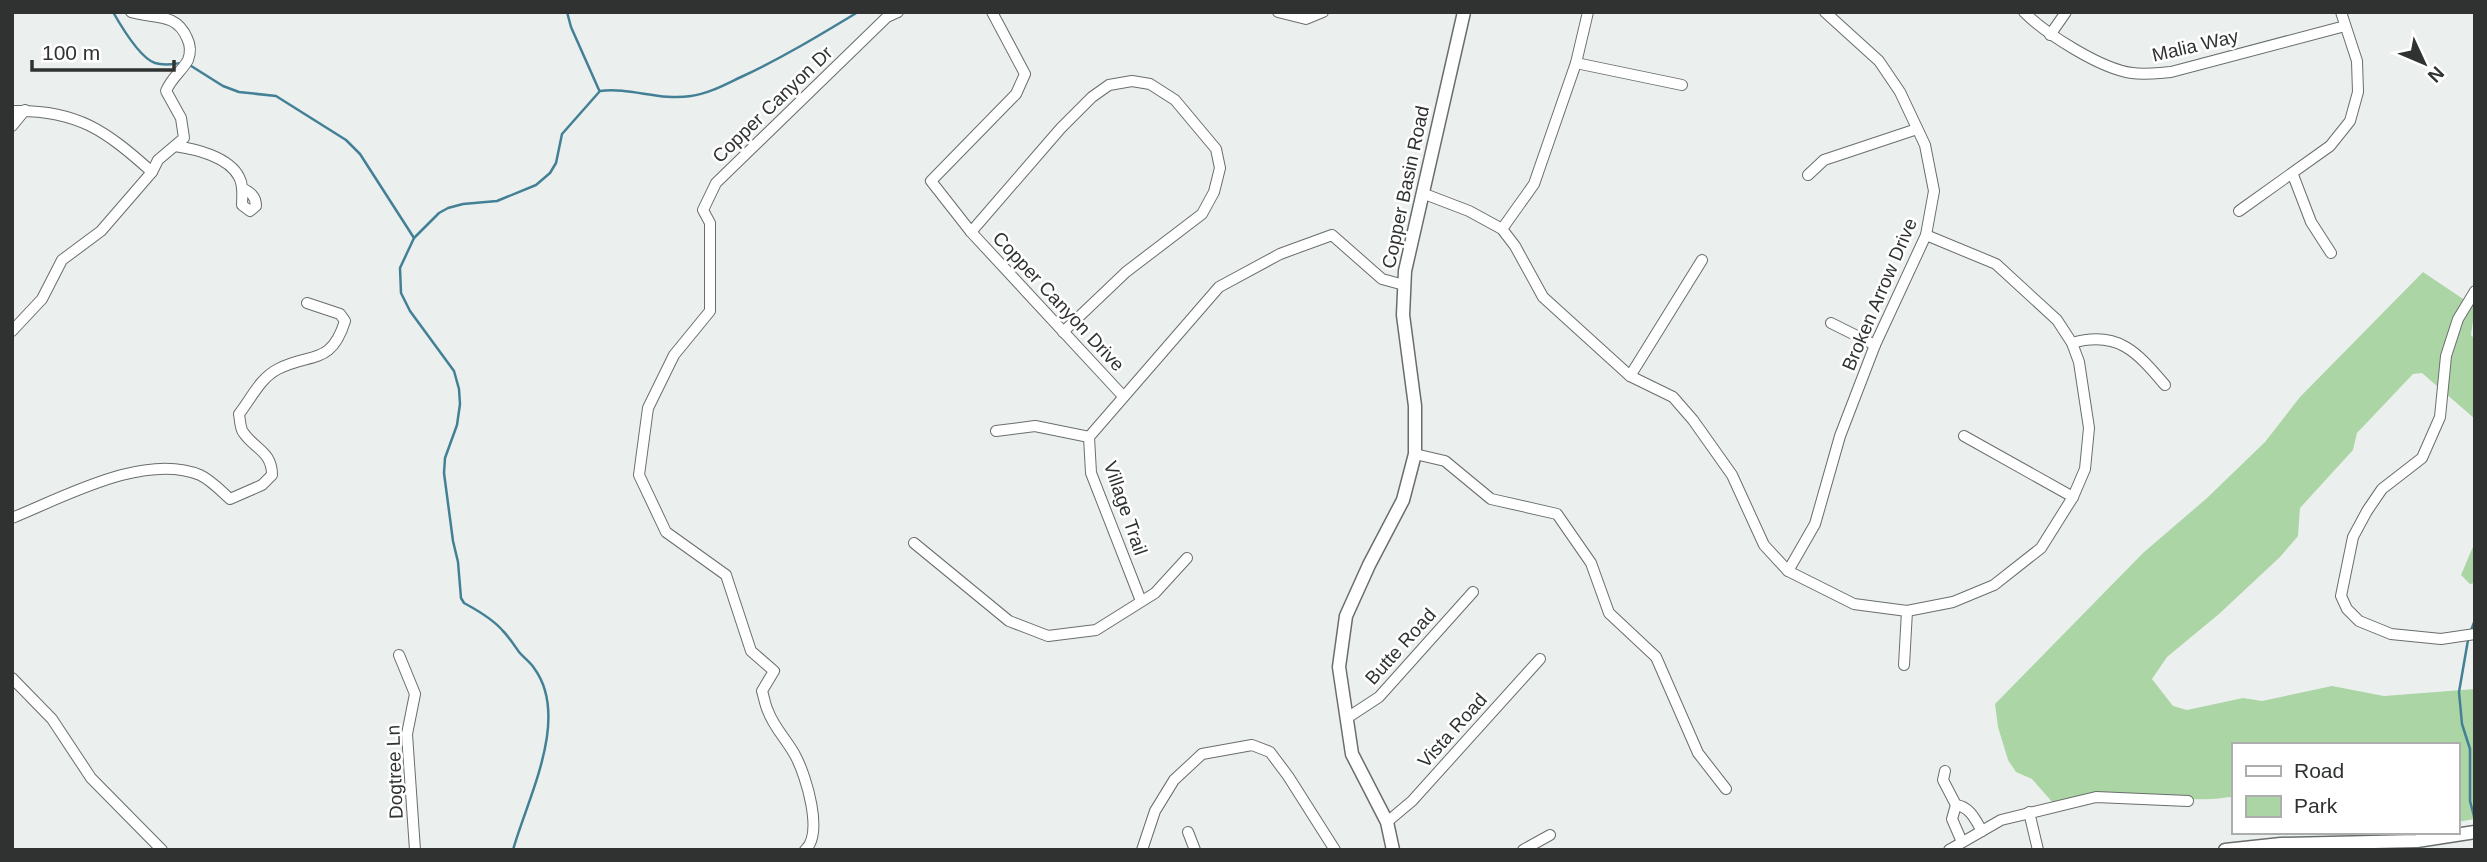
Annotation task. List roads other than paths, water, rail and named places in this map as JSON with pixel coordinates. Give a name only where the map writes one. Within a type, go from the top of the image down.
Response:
[{"type":"street","points":[[12,331],[42,299],[62,260],[101,231],[152,172],[158,160],[184,138],[181,118],[166,91],[172,78],[187,63],[191,52],[187,38],[177,23],[162,15],[131,12]]},
{"type":"street","name":"Copper Canyon Dr","points":[[805,850],[810,846],[813,827],[812,802],[797,758],[768,712],[762,691],[774,671],[751,651],[726,575],[666,532],[639,475],[648,408],[674,355],[710,311],[710,223],[703,210],[716,183],[887,17],[898,12]]},
{"type":"street","name":"Copper Canyon Drive","points":[[992,12],[1025,74],[1016,94],[931,181],[971,232],[1123,396],[1219,287],[1280,254],[1332,235],[1382,279],[1404,285]]},
{"type":"street","points":[[1278,12],[1306,19],[1323,12]]},
{"type":"street","name":"Copper Basin Road","points":[[1394,850],[1387,822],[1352,754],[1339,667],[1346,616],[1403,500],[1415,454],[1415,406],[1403,315],[1404,285],[1408,254],[1464,12]]},
{"type":"street","points":[[1502,229],[1534,184],[1576,64],[1588,12]]},
{"type":"street","name":"Broken Arrow Drive","points":[[1788,570],[1815,524],[1840,436],[1875,345],[1926,235],[1934,191],[1925,145],[1900,92],[1879,61],[1825,12]]},
{"type":"street","name":"Malia Way","points":[[2024,12],[2050,35],[2102,62],[2130,73],[2146,74],[2171,72],[2345,26]]},
{"type":"street","points":[[2050,35],[2067,12]]},
{"type":"street","points":[[2239,211],[2330,146],[2350,121],[2358,92],[2357,61],[2341,12]]},
{"type":"street","points":[[1576,64],[1682,85]]},
{"type":"street","points":[[971,232],[1061,128],[1092,97],[1109,85],[1132,81],[1150,85],[1175,100],[1216,149],[1220,168],[1214,192],[1202,214],[1126,272],[1063,332]]},
{"type":"street","points":[[12,111],[25,110],[56,115],[90,124],[120,143],[152,172]]},
{"type":"street","points":[[12,126],[25,110]]},
{"type":"street","points":[[1808,175],[1824,160],[1917,129]]},
{"type":"street","points":[[175,146],[230,165],[240,178],[242,188]]},
{"type":"street","points":[[2293,175],[2311,222],[2331,253]]},
{"type":"street","points":[[1422,193],[1469,211],[1502,229],[1516,246],[1543,297],[1630,376],[1673,397],[1693,420],[1731,475],[1763,545],[1788,570],[1854,604],[1907,611],[1953,602],[1994,585],[2041,548],[2073,497],[2085,469],[2089,428],[2079,362],[2072,343],[2057,320],[1996,264],[1926,235]]},
{"type":"street","points":[[1630,376],[1702,260]]},
{"type":"street","points":[[2475,291],[2458,319],[2446,356],[2440,417],[2427,448],[2422,458],[2382,489],[2367,510],[2353,537],[2342,596],[2347,610],[2359,621],[2391,634],[2441,639],[2475,634]]},
{"type":"street","points":[[12,518],[111,476],[183,469],[203,476],[230,499],[262,485],[272,475],[272,465],[261,447],[243,431],[239,414],[262,380],[278,369],[325,354],[341,336],[345,321],[340,314],[307,303]]},
{"type":"street","points":[[1831,323],[1875,345]]},
{"type":"street","points":[[2072,343],[2101,337],[2118,343],[2139,356],[2165,385]]},
{"type":"street","points":[[996,431],[1035,426],[1089,437],[1123,396]]},
{"type":"street","points":[[1964,436],[2073,497]]},
{"type":"street","name":"Village Trail","points":[[1089,437],[1091,473],[1141,601]]},
{"type":"street","points":[[1415,454],[1445,461],[1491,499],[1557,514],[1591,563],[1609,613],[1656,657],[1698,752],[1726,789]]},
{"type":"street","points":[[914,543],[1009,621],[1048,636],[1096,630],[1154,593],[1187,558]]},
{"type":"street","name":"Butte Road","points":[[1347,718],[1379,697],[1473,592]]},
{"type":"street","points":[[1904,665],[1907,611]]},
{"type":"street","name":"Dogtree Ln","points":[[400,655],[415,694],[407,734],[415,850]]},
{"type":"street","name":"Vista Road","points":[[1387,822],[1412,801],[1540,659]]},
{"type":"street","points":[[12,678],[52,719],[91,778],[162,850]]},
{"type":"street","points":[[1142,850],[1155,811],[1174,780],[1202,754],[1252,745],[1270,752],[1335,850]]},
{"type":"street","points":[[1945,771],[1943,779],[1956,805],[1952,819],[1962,842]]},
{"type":"street","points":[[1949,850],[2001,820],[2096,797],[2188,801]]},
{"type":"street","points":[[1956,805],[1964,806],[1982,831]]},
{"type":"street","points":[[2029,812],[2038,850]]},
{"type":"street","points":[[1188,832],[1195,850]]},
{"type":"street","points":[[2225,850],[2281,844],[2417,846],[2473,832]]},
{"type":"street","points":[[2034,833],[2048,850]]},
{"type":"street","points":[[1523,850],[1550,835]]},
{"type":"waterway","points":[[113,12],[131,41],[149,60],[162,64],[182,63]]},
{"type":"waterway","points":[[567,12],[599,90]]},
{"type":"waterway","points":[[513,850],[543,759],[548,710],[544,688],[534,668],[505,633],[461,598],[444,473],[445,458],[457,425],[459,389],[454,371],[410,311],[401,293],[400,268],[414,238],[439,213],[463,204],[497,201],[536,185],[550,173],[556,163],[562,134],[600,91],[679,97],[704,93],[771,62],[858,12]]},
{"type":"waterway","points":[[188,64],[223,86],[239,92],[276,96],[346,140],[360,154],[414,238]]},
{"type":"waterway","points":[[2470,633],[2475,620]]},
{"type":"waterway","points":[[2468,640],[2459,692],[2462,724],[2470,749],[2470,801],[2475,820]]}]
